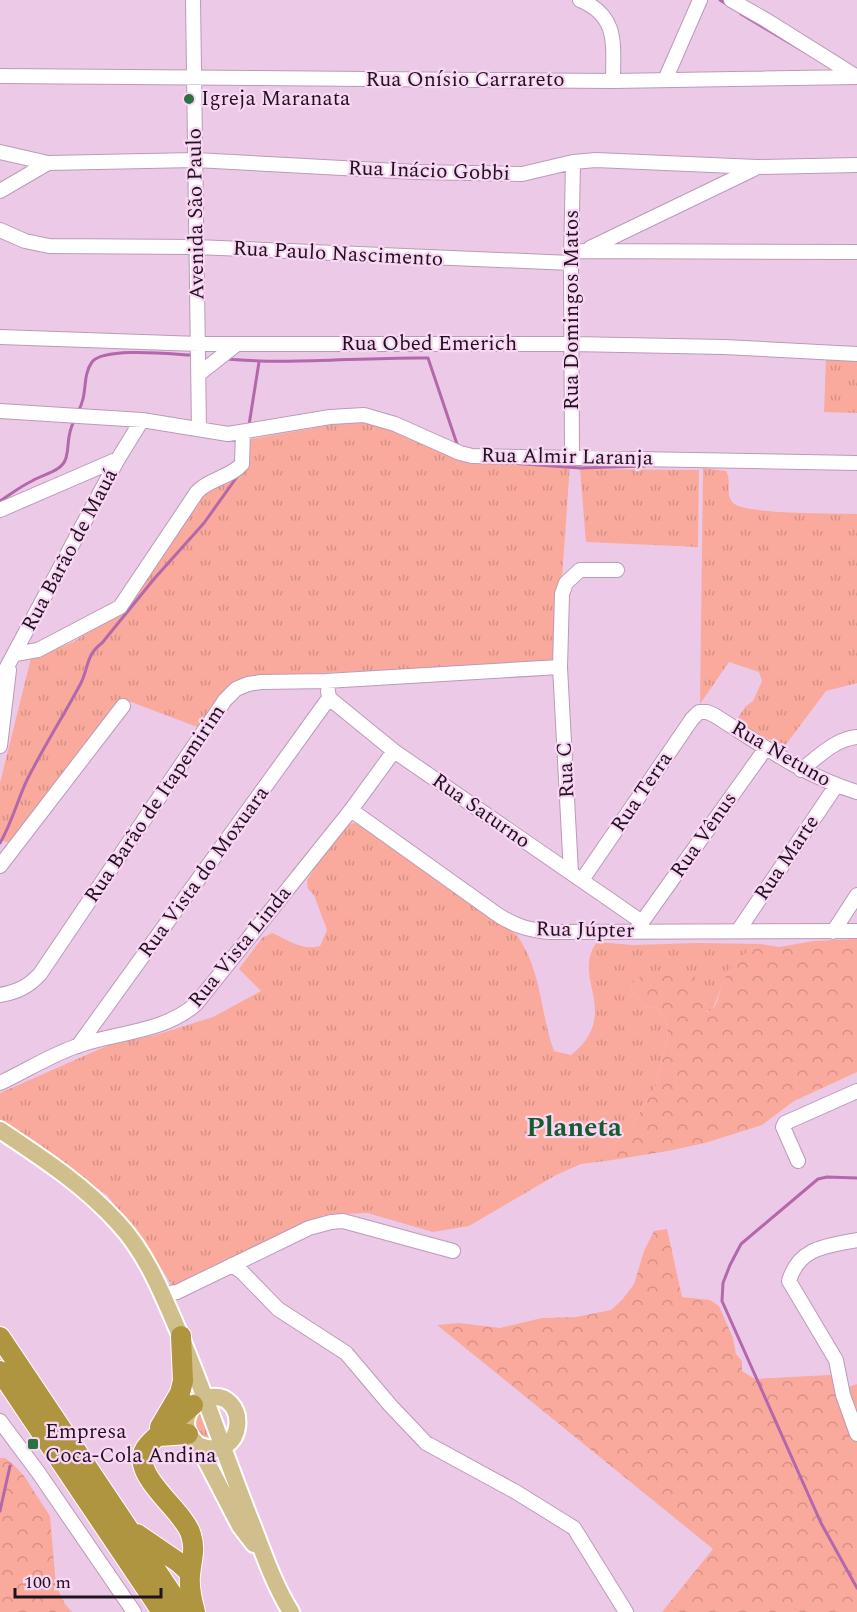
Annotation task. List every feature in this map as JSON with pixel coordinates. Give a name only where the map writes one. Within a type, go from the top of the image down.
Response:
[{"type":"highway","points":[[155,1439],[180,1393],[183,1381],[181,1336]]},
{"type":"highway","points":[[1,1340],[127,1527],[174,1608]]},
{"type":"highway","points":[[0,1371],[88,1503],[101,1512],[162,1599],[174,1608]]},
{"type":"highway","points":[[0,1393],[45,1438]]},
{"type":"highway","points":[[174,1608],[190,1579],[194,1557],[192,1535],[186,1522],[153,1485],[144,1470],[143,1459],[146,1449],[155,1439],[204,1400]]},
{"type":"highway","points":[[155,1439],[193,1440]]},
{"type":"highway","points":[[158,1549],[171,1544],[178,1534],[180,1527],[176,1510]]},
{"type":"highway","points":[[127,1527],[158,1549],[190,1579],[195,1612]]},
{"type":"main road","points":[[0,1130],[52,1165],[98,1201],[140,1251],[163,1294],[196,1374],[204,1400],[228,1443],[240,1496],[280,1594],[291,1612]]},
{"type":"main road","points":[[193,1440],[214,1449],[228,1443],[238,1429],[238,1418],[234,1408],[227,1401],[204,1400],[188,1414],[186,1424],[193,1440],[243,1531],[264,1557]]},
{"type":"street","name":"Avenida São Paulo","points":[[193,0],[199,429]]},
{"type":"street","points":[[580,0],[597,8],[609,22],[612,37],[613,81]]},
{"type":"street","points":[[665,80],[700,0]]},
{"type":"street","points":[[731,0],[855,77]]},
{"type":"street","name":"Rua Onísio Carrareto","points":[[0,76],[613,81],[855,77]]},
{"type":"street","name":"Rua Inácio Gobbi","points":[[0,152],[48,163],[195,160],[416,172],[522,174],[573,162],[596,160],[757,167],[857,165]]},
{"type":"street","name":"Rua Domingos Matos","points":[[572,458],[573,162]]},
{"type":"street","points":[[0,191],[48,163]]},
{"type":"street","points":[[586,251],[757,167]]},
{"type":"street","name":"Rua Paulo Nascimento","points":[[0,230],[25,241],[49,246],[196,247],[571,257],[586,251],[857,252]]},
{"type":"street","name":"Rua Obed Emerich","points":[[0,337],[199,344],[572,344],[724,347],[857,354]]},
{"type":"street","points":[[199,374],[237,344]]},
{"type":"street","name":"Rua Almir Laranja","points":[[0,411],[142,420],[220,433],[243,432],[330,417],[364,415],[395,424],[460,453],[472,456],[857,463]]},
{"type":"street","name":"Rua Barão de Mauá","points":[[0,680],[118,459],[142,420]]},
{"type":"street","points":[[0,746],[12,659],[38,650],[120,607],[197,492],[206,483],[240,467],[243,460],[243,432]]},
{"type":"street","points":[[0,510],[118,459]]},
{"type":"street","name":"Rua C","points":[[576,877],[561,667],[562,594],[566,583],[580,570],[617,570]]},
{"type":"street","name":"Rua Barão de Itapemirim","points":[[0,995],[22,990],[40,974],[225,700],[236,689],[261,682],[326,681],[561,667]]},
{"type":"street","points":[[326,681],[329,698]]},
{"type":"street","name":"Rua Saturno","points":[[329,698],[394,751],[576,877],[639,926]]},
{"type":"street","name":"Rua Vista do Moxuara","points":[[78,1046],[329,698]]},
{"type":"street","points":[[0,866],[123,706]]},
{"type":"street","name":"Rua Terra","points":[[576,877],[692,719],[699,712],[706,712]]},
{"type":"street","name":"Rua Netuno","points":[[706,712],[801,770],[836,786],[857,792]]},
{"type":"street","points":[[801,770],[836,743],[857,737]]},
{"type":"street","name":"Rua Vênus","points":[[639,926],[766,748]]},
{"type":"street","name":"Rua Vista Linda","points":[[0,1083],[78,1046],[164,1023],[185,1013],[196,1004],[351,810],[394,751]]},
{"type":"street","name":"Rua Marte","points":[[738,931],[836,786]]},
{"type":"street","name":"Rua Júpter","points":[[351,810],[514,925],[529,930],[549,932],[639,926],[738,931],[857,931]]},
{"type":"street","points":[[832,932],[857,895]]},
{"type":"street","points":[[798,1161],[783,1127],[785,1124],[857,1091]]},
{"type":"street","points":[[163,1294],[177,1292],[309,1228],[331,1222],[343,1221],[453,1251]]},
{"type":"street","points":[[857,1240],[809,1252],[800,1260],[789,1281],[836,1359],[843,1395],[857,1434]]},
{"type":"street","points":[[232,1265],[242,1272],[278,1309],[346,1353],[426,1443],[516,1492],[574,1528],[626,1612]]},
{"type":"street","points":[[0,1421],[38,1472],[134,1612]]},
{"type":"green space","points":[[826,358],[857,360],[857,413],[824,412]]},
{"type":"green space","points":[[360,420],[405,434],[449,456],[570,464],[556,662],[258,676],[236,681],[200,728],[123,699],[13,844],[0,840],[0,783],[31,658],[73,642],[130,606],[206,488],[243,472],[251,439]]},
{"type":"green space","points":[[703,468],[726,471],[730,498],[739,506],[770,511],[857,514],[857,683],[826,691],[784,747],[745,728],[736,720],[746,706],[753,701],[762,681],[759,672],[729,662],[700,704]]},
{"type":"green space","points":[[580,469],[699,470],[698,547],[586,542]]},
{"type":"green space","points":[[355,823],[397,849],[517,935],[532,964],[554,1051],[571,1055],[586,1040],[593,1025],[595,1010],[589,969],[590,955],[597,942],[633,945],[761,944],[743,956],[729,971],[711,1011],[705,1011],[706,1004],[677,971],[631,986],[633,993],[643,1006],[658,1008],[666,1022],[668,1036],[656,1085],[633,1124],[606,1152],[606,1161],[581,1164],[556,1175],[469,1226],[433,1232],[367,1213],[324,1215],[181,1290],[175,1290],[108,1196],[0,1120],[0,1093],[109,1045],[159,1034],[213,1017],[261,991],[239,969],[262,938],[272,933],[301,946],[320,946],[327,930],[314,895],[308,889],[307,880],[348,824]]},
{"type":"green space","points":[[857,939],[857,1072],[794,1101],[762,1125],[705,1143],[606,1161],[606,1152],[633,1124],[656,1085],[668,1036],[666,1022],[658,1008],[643,1006],[633,993],[631,986],[636,978],[653,973],[670,973],[683,967],[698,980],[707,1012],[716,1004],[722,984],[731,968],[745,954],[761,944],[779,947],[814,941]]},
{"type":"green space","points":[[667,1229],[682,1297],[710,1300],[719,1306],[733,1338],[736,1354],[742,1361],[742,1371],[755,1379],[829,1375],[849,1387],[857,1384],[857,1612],[662,1612],[713,1549],[437,1325],[459,1323],[500,1328],[542,1318],[576,1317],[611,1310],[634,1284],[644,1251],[654,1231]]},
{"type":"green space","points":[[198,1407],[212,1440],[200,1434],[192,1423]]},
{"type":"green space","points":[[0,1458],[5,1458],[13,1464],[24,1476],[50,1516],[56,1586],[72,1612],[0,1612]]},
{"type":"waterway","points":[[720,0],[728,5]]},
{"type":"waterway","points":[[741,14],[805,52]]},
{"type":"waterway","points":[[78,412],[88,371],[92,362],[99,357],[123,353],[190,355]]},
{"type":"waterway","points":[[226,359],[302,361],[428,358],[458,447]]},
{"type":"waterway","points":[[249,425],[259,362]]},
{"type":"waterway","points":[[0,501],[24,485],[61,467],[66,458],[74,421]]},
{"type":"waterway","points":[[511,463],[580,468],[645,466]]},
{"type":"waterway","points":[[0,843],[27,780],[81,683],[93,652],[204,523],[239,474]]},
{"type":"waterway","points":[[857,1178],[818,1179],[741,1244],[723,1283],[722,1301],[821,1523],[857,1588]]},
{"type":"waterway","points":[[0,1511],[10,1466]]},
{"type":"place","name":"Igreja Maranata","points":[[189,99]]},
{"type":"place","name":"Empresa Coca-Cola Andina","points":[[33,1444]]},
{"type":"district","name":"Planeta","points":[[574,1128]]}]
